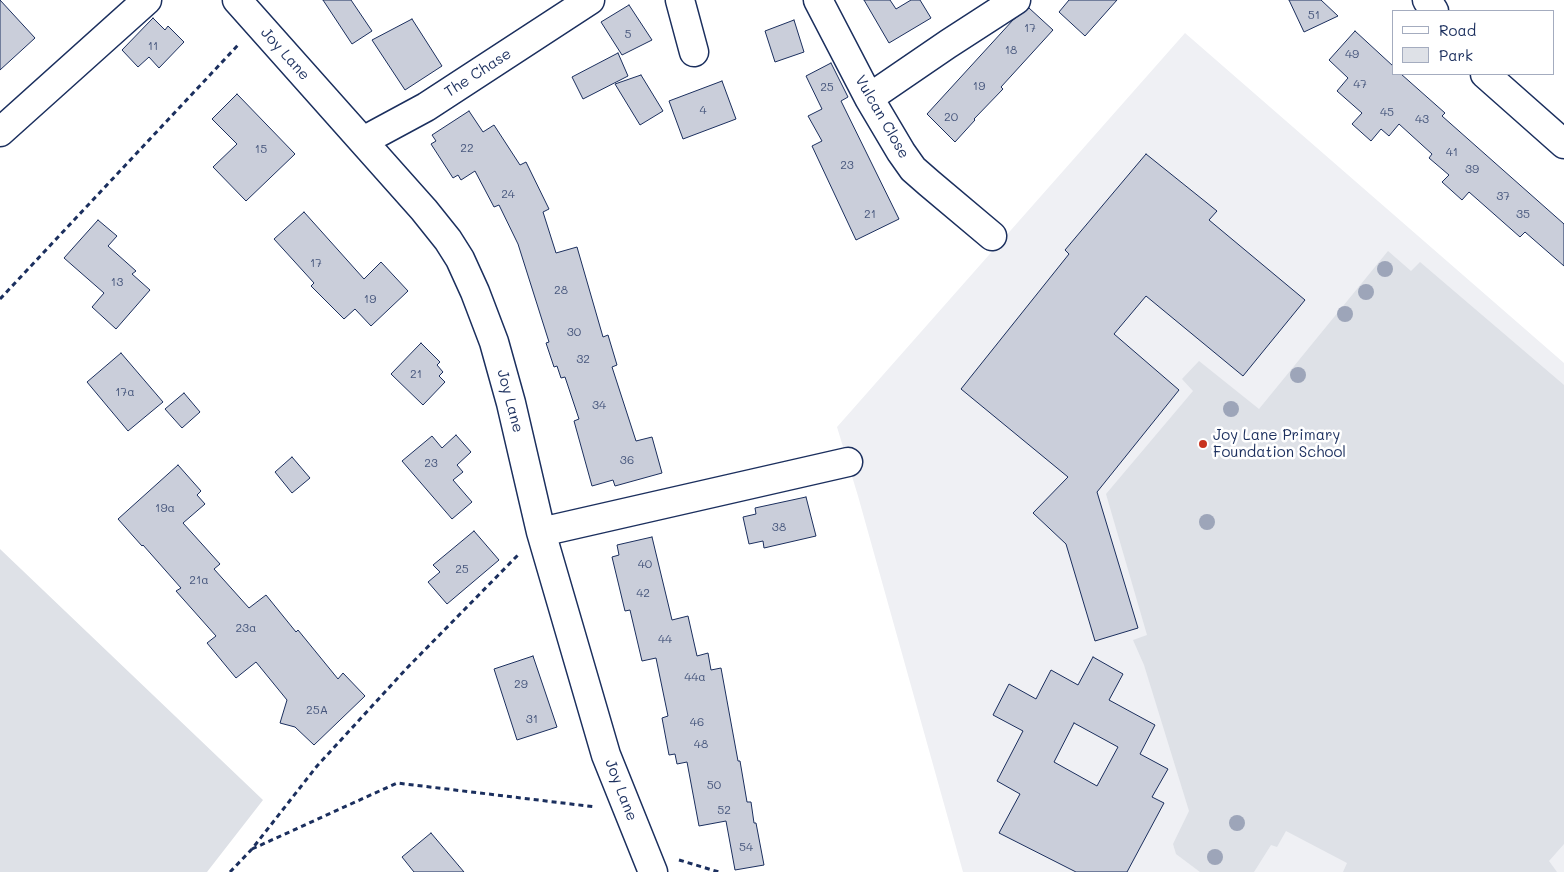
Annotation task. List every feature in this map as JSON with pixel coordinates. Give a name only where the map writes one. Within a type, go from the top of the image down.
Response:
[{"type":"street","points":[[0,132],[147,0]]},
{"type":"street","name":"Joy Lane","points":[[237,0],[424,210],[448,240],[460,259],[494,342],[511,403],[541,532],[606,755],[652,872]]},
{"type":"street","name":"The Chase","points":[[363,141],[426,107],[590,0]]},
{"type":"street","points":[[680,0],[694,52]]},
{"type":"street","name":"Vulcan Close","points":[[818,0],[869,98],[900,152],[914,168],[992,236]]},
{"type":"street","points":[[869,98],[1016,0]]},
{"type":"street","points":[[1486,75],[1564,144]]},
{"type":"street","points":[[541,532],[848,462]]},
{"type":"path","points":[[0,299],[258,24]]},
{"type":"path","points":[[230,872],[252,849],[323,759],[407,668],[541,532]]},
{"type":"path","points":[[252,849],[397,783],[628,810]]},
{"type":"shaded area","name":"Joy Lane Primary Foundation School","points":[[1185,33],[1564,363],[1564,872],[963,872],[837,427]]},
{"type":"green space","points":[[1388,251],[1411,271],[1420,262],[1564,385],[1564,844],[1549,861],[1557,872],[1343,872],[1347,863],[1286,831],[1277,847],[1271,845],[1254,872],[1200,872],[1176,854],[1173,844],[1189,811],[1144,665],[1133,640],[1147,635],[1106,494],[1193,391],[1182,379],[1199,361],[1259,409]]},
{"type":"green space","points":[[0,549],[263,800],[207,872],[0,872]]},
{"type":"building","points":[[0,0],[35,38],[0,70]]},
{"type":"building","points":[[323,0],[351,0],[372,31],[352,44]]},
{"type":"building","points":[[864,0],[890,0],[896,9],[911,0],[920,0],[931,18],[889,43]]},
{"type":"building","points":[[1069,0],[1117,0],[1085,36],[1059,12]]},
{"type":"building","points":[[1289,0],[1321,0],[1338,16],[1304,32]]},
{"type":"building","points":[[629,5],[652,40],[622,55],[601,22]]},
{"type":"building","points":[[1029,8],[1053,30],[1001,87],[1003,89],[955,142],[927,114],[1013,20]]},
{"type":"building","points":[[153,18],[165,30],[168,26],[184,42],[159,68],[149,57],[138,67],[122,50]]},
{"type":"building","points":[[412,19],[442,66],[405,90],[372,40]]},
{"type":"building","points":[[794,20],[804,52],[775,62],[765,31]]},
{"type":"building","points":[[1355,31],[1392,65],[1392,75],[1402,75],[1445,113],[1442,116],[1564,224],[1564,266],[1525,232],[1520,237],[1469,192],[1462,200],[1442,182],[1449,175],[1429,158],[1432,154],[1399,124],[1389,136],[1381,129],[1371,141],[1352,124],[1362,113],[1337,91],[1348,78],[1329,60]]},
{"type":"building","points":[[618,53],[628,76],[583,99],[572,77]]},
{"type":"building","points":[[831,63],[848,97],[841,101],[899,219],[856,240],[812,146],[822,141],[808,116],[822,109],[806,76]]},
{"type":"building","points":[[641,75],[663,111],[640,125],[615,84]]},
{"type":"building","points":[[722,81],[736,119],[683,139],[669,101]]},
{"type":"building","points":[[237,94],[295,154],[246,201],[213,167],[237,144],[212,119]]},
{"type":"building","points":[[469,111],[483,132],[494,125],[520,165],[526,162],[549,209],[543,212],[556,253],[577,247],[603,337],[608,335],[617,365],[612,367],[636,441],[652,437],[662,473],[615,486],[613,480],[592,486],[574,421],[579,419],[565,377],[561,378],[557,366],[554,367],[546,343],[549,342],[518,244],[499,205],[494,207],[475,171],[461,180],[458,175],[453,178],[431,144],[436,141],[432,135]]},
{"type":"building","points":[[1146,154],[1217,211],[1209,220],[1305,300],[1243,376],[1146,296],[1114,334],[1179,390],[1097,492],[1138,628],[1095,641],[1066,544],[1033,513],[1068,477],[961,389],[1069,254],[1065,250]]},
{"type":"building","points":[[304,212],[364,279],[381,262],[408,291],[371,326],[355,309],[344,319],[311,286],[314,283],[274,239]]},
{"type":"building","points":[[98,220],[117,236],[108,246],[136,271],[132,274],[150,290],[116,329],[92,307],[104,293],[64,258]]},
{"type":"building","points":[[421,343],[440,362],[437,365],[443,372],[439,376],[445,382],[423,405],[391,374]]},
{"type":"building","points":[[121,353],[163,402],[128,431],[87,382]]},
{"type":"building","points":[[184,393],[200,412],[182,428],[165,409]]},
{"type":"building","points":[[456,435],[471,452],[457,465],[463,472],[453,480],[472,502],[452,519],[402,461],[432,436],[442,448]]},
{"type":"building","points":[[292,457],[310,478],[292,493],[275,472]]},
{"type":"building","points":[[178,465],[201,491],[197,495],[205,504],[183,523],[220,564],[214,569],[249,608],[266,595],[296,632],[298,630],[338,679],[343,673],[365,696],[314,745],[295,727],[280,723],[287,700],[256,662],[236,678],[207,643],[216,636],[176,591],[181,588],[118,519]]},
{"type":"building","points":[[806,497],[816,536],[764,548],[763,541],[749,544],[743,517],[756,514],[755,508]]},
{"type":"building","points":[[474,531],[499,560],[447,604],[428,582],[440,572],[433,565]]},
{"type":"building","points":[[652,537],[672,620],[688,616],[697,656],[708,653],[711,670],[721,668],[738,761],[740,761],[747,802],[751,802],[764,865],[735,870],[726,821],[699,826],[687,762],[677,764],[675,754],[669,755],[662,718],[668,716],[656,658],[642,661],[630,610],[625,611],[612,557],[619,555],[617,545]]},
{"type":"building","points":[[533,656],[557,727],[517,740],[494,669]]},
{"type":"building","points":[[1093,657],[1123,674],[1109,700],[1155,725],[1140,754],[1168,769],[1152,797],[1164,803],[1127,872],[1076,872],[999,833],[1020,794],[997,781],[1023,731],[993,715],[1009,684],[1036,699],[1051,670],[1078,685]],"holes":[[[1074,723],[1118,747],[1097,786],[1054,762]]]},
{"type":"building","points":[[431,833],[464,872],[414,872],[402,857]]},
{"type":"place","name":"Joy Lane Primary Foundation School","points":[[1203,444]]}]
